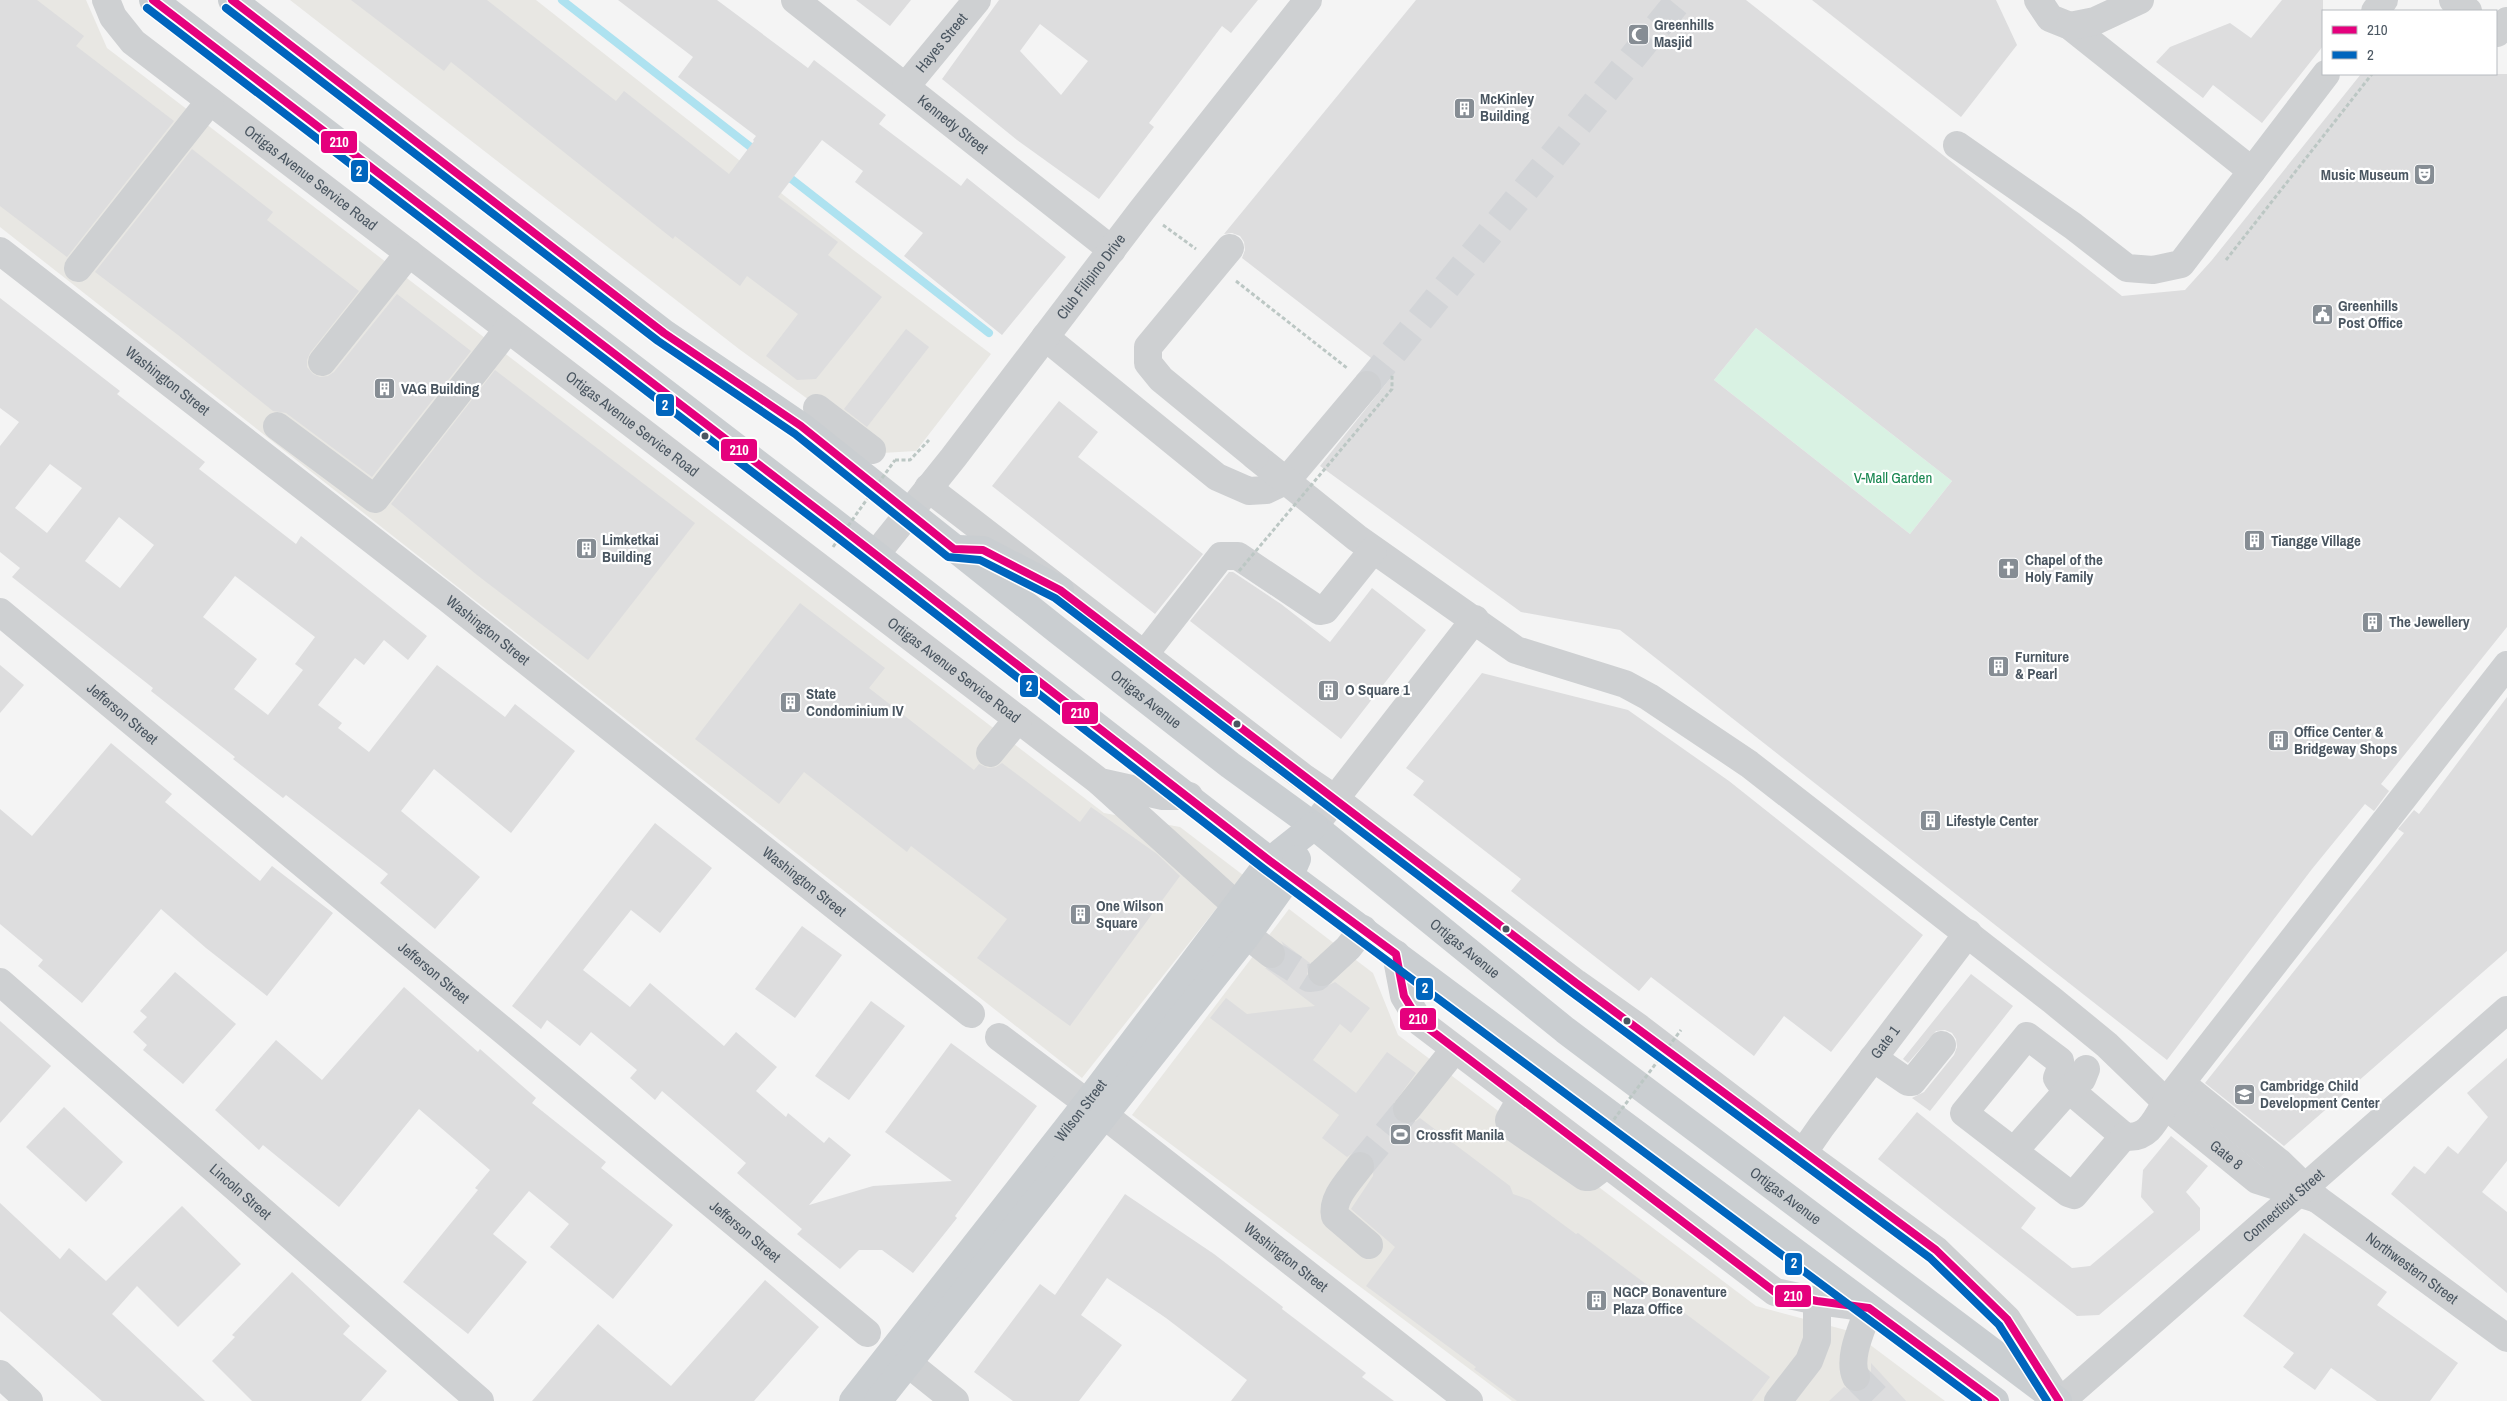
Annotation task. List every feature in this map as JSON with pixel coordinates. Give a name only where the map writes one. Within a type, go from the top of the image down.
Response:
[{"type":"main road","points":[[153,0],[876,554],[1280,868],[1995,1401]]},
{"type":"main road","name":"Ortigas Avenue","points":[[232,0],[664,333],[801,426],[954,549],[1215,753],[1314,826],[1564,1030],[2060,1401]]},
{"type":"main road","points":[[954,549],[983,550],[1060,590]]},
{"type":"main road","name":"Wilson Street","points":[[878,1401],[908,1364],[1095,1109],[1237,906],[1280,868],[1314,826]]},
{"type":"main road","name":"Wilson Street","points":[[853,1401],[1095,1109],[1132,1078],[1247,935],[1280,868]]},
{"type":"street","name":"Ortigas Avenue Service Road","points":[[106,0],[113,17],[133,42],[1100,782],[1163,796],[1189,796]]},
{"type":"street","name":"Kennedy Street","points":[[795,0],[1112,250]]},
{"type":"street","name":"Hayes Street","points":[[906,86],[977,0]]},
{"type":"street","name":"Club Filipino Drive","points":[[876,554],[1308,0]]},
{"type":"street","points":[[2038,0],[2050,18],[2070,26],[2252,171]]},
{"type":"street","points":[[2070,26],[2095,21],[2140,0]]},
{"type":"street","points":[[2376,10],[2384,0]]},
{"type":"street","points":[[2453,0],[2467,10]]},
{"type":"street","points":[[2108,14],[2106,38],[2130,74]]},
{"type":"street","points":[[1957,145],[2065,221],[2127,268],[2153,270],[2181,264],[2325,75]]},
{"type":"street","points":[[78,268],[210,101]]},
{"type":"street","name":"Gate 8","points":[[1230,248],[1148,347],[1148,363],[1161,379],[1373,550],[1475,619],[1516,650],[1626,684],[1649,696],[1749,764],[1968,933],[2107,1045],[2174,1093],[2280,1163],[2306,1193]]},
{"type":"street","name":"Washington Street","points":[[0,251],[447,598],[972,1014]]},
{"type":"street","points":[[322,362],[409,253]]},
{"type":"street","points":[[277,426],[375,499],[508,329]]},
{"type":"street","points":[[1046,337],[1217,477],[1249,491],[1266,490],[1287,480],[1357,377]]},
{"type":"street","points":[[817,408],[883,455]]},
{"type":"street","points":[[928,488],[1303,777],[1334,798],[1944,1257],[2007,1319],[2060,1401]]},
{"type":"street","points":[[1144,655],[1221,556],[1238,556],[1320,611],[1325,610],[1373,550]]},
{"type":"street","name":"Jefferson Street","points":[[0,612],[867,1333]]},
{"type":"street","name":"Wilson Street","points":[[1314,826],[1475,619]]},
{"type":"street","points":[[2124,1136],[2076,1194],[2072,1195],[1964,1113],[2025,1037],[2031,1037],[2060,1060],[2061,1068],[2057,1078],[2078,1079],[2124,1136],[2135,1137],[2144,1134],[2507,665]]},
{"type":"street","points":[[990,753],[1018,719]]},
{"type":"street","points":[[1100,782],[1237,906]]},
{"type":"street","points":[[1322,972],[1348,948],[1363,929]]},
{"type":"street","name":"Gate 1","points":[[1804,1153],[1968,933]]},
{"type":"street","points":[[1247,935],[1271,954]]},
{"type":"street","points":[[1396,954],[1404,996],[1420,1022],[1775,1292],[1816,1302],[1869,1308],[1853,1359],[1853,1370],[1856,1377]]},
{"type":"street","name":"Lincoln Street","points":[[0,982],[480,1401]]},
{"type":"street","name":"Connecticut Street","points":[[2060,1401],[2306,1193],[2507,1010]]},
{"type":"street","name":"Washington Street","points":[[999,1037],[1095,1109],[1469,1401]]},
{"type":"street","points":[[1873,1058],[1908,1082],[1912,1082],[1942,1045]]},
{"type":"street","points":[[2014,1151],[2107,1045]]},
{"type":"street","points":[[1407,1109],[1454,1049]]},
{"type":"street","points":[[1360,1166],[1335,1201],[1333,1209],[1335,1216],[1369,1245]]},
{"type":"street","name":"Northwestern Street","points":[[2306,1193],[2507,1338]]},
{"type":"street","points":[[1778,1401],[1809,1361],[1817,1340],[1816,1302]]},
{"type":"street","points":[[908,1364],[955,1401]]},
{"type":"street","points":[[0,1374],[29,1401]]},
{"type":"path","points":[[2226,260],[2371,75]]},
{"type":"path","points":[[1321,348],[1357,377]]},
{"type":"path","points":[[1239,571],[1392,388],[1392,374]]},
{"type":"path","points":[[833,547],[883,455],[910,460],[929,440]]},
{"type":"path","points":[[1606,1130],[1681,1030]]},
{"type":"shaded area","points":[[0,0],[86,0],[107,48],[1104,813],[1180,827],[1243,875],[1082,1078],[0,227]]},
{"type":"shaded area","points":[[290,0],[536,0],[852,249],[991,354],[916,451],[882,453],[739,349]]},
{"type":"shaded area","points":[[1289,909],[1373,973],[1398,1035],[1756,1306],[1853,1332],[1945,1401],[1512,1401],[1132,1115]]},
{"type":"green space","name":"V-Mall Garden","points":[[1756,328],[1952,481],[1910,534],[1714,380]]},
{"type":"building","points":[[0,0],[37,0],[84,36],[76,46],[174,121],[67,257],[0,206]]},
{"type":"building","points":[[351,0],[487,0],[616,101],[624,91],[729,174],[756,136],[678,77],[693,57],[618,0],[717,0],[808,68],[814,60],[886,115],[879,124],[961,186],[967,178],[1066,257],[1002,335],[904,256],[923,233],[855,182],[863,171],[822,140],[778,197],[838,242],[828,255],[882,297],[816,379],[797,380],[766,356],[798,314],[747,276],[740,286],[675,236],[673,239],[451,62],[444,71]]},
{"type":"building","points":[[856,0],[911,0],[890,26]]},
{"type":"building","points":[[999,0],[1258,0],[1231,33],[1222,26],[1149,123],[1154,127],[1099,199],[1017,140],[942,79]],"holes":[[[1040,24],[1088,61],[1061,95],[1020,51]]]},
{"type":"building","points":[[1416,0],[1746,0],[2122,296],[2185,290],[2212,260],[2360,75],[2507,74],[2507,627],[2381,784],[2389,791],[2374,811],[2365,804],[2312,869],[2167,1060],[1620,630],[1521,612],[1320,466],[1393,375],[1242,258],[1245,250],[1244,242],[1240,236],[1232,233],[1224,234]],"holes":[[[1756,328],[1952,481],[1910,534],[1714,380]]]},
{"type":"building","points":[[1812,0],[1996,0],[2017,45],[1961,117]]},
{"type":"building","points":[[2282,0],[2323,0],[2322,47],[2262,123],[2213,85],[2203,98],[2156,62],[2170,47],[2230,23],[2251,38]]},
{"type":"building","points":[[192,149],[273,212],[267,220],[359,291],[310,353],[307,367],[313,374],[320,377],[328,376],[334,372],[397,294],[471,351],[372,477],[286,413],[273,411],[95,272]]},
{"type":"building","points":[[0,298],[120,391],[117,394],[205,462],[199,469],[296,544],[301,536],[427,636],[408,660],[384,640],[364,665],[355,658],[318,705],[342,723],[338,728],[369,752],[437,665],[505,717],[515,704],[575,751],[511,833],[434,769],[401,811],[480,877],[435,929],[380,883],[388,874],[286,795],[283,798],[233,759],[235,757],[151,691],[153,688],[12,577],[20,568],[0,552],[0,446],[19,422],[0,408]],"holes":[[[50,464],[82,488],[47,533],[15,508]],[[119,517],[154,545],[120,588],[85,561]],[[235,576],[315,637],[295,664],[303,670],[268,715],[234,689],[257,659],[203,617]]]},
{"type":"building","points":[[906,329],[929,347],[867,427],[844,409]]},
{"type":"building","points":[[495,370],[695,523],[588,660],[477,575],[391,504]]},
{"type":"building","points":[[1059,401],[1098,432],[1078,457],[1203,554],[1155,614],[992,486]]},
{"type":"building","name":"O Square 1","points":[[1229,572],[1233,572],[1281,604],[1330,642],[1372,588],[1426,630],[1341,739],[1190,621]]},
{"type":"building","points":[[800,603],[885,668],[869,688],[974,770],[979,764],[988,768],[996,767],[1002,763],[1080,822],[1091,807],[1157,854],[1180,876],[1070,1026],[977,958],[1007,919],[911,846],[907,852],[804,772],[779,804],[695,739]]},
{"type":"building","points":[[0,665],[24,685],[0,713]]},
{"type":"building","points":[[1482,673],[1628,710],[1729,781],[1923,935],[1831,1052],[1784,1016],[1754,1056],[1651,977],[1639,991],[1511,891],[1521,879],[1413,795],[1424,781],[1406,768]]},
{"type":"building","points":[[2507,697],[2507,951],[2284,1146],[2205,1083],[2404,833],[2398,829],[2414,810],[2419,814]]},
{"type":"building","points":[[111,743],[172,794],[165,802],[260,881],[272,866],[333,913],[267,996],[206,948],[161,909],[82,1003],[38,966],[43,960],[0,924],[0,809],[32,836]]},
{"type":"building","points":[[655,823],[712,868],[660,933],[631,910],[583,970],[630,1007],[650,983],[724,1046],[736,1032],[777,1067],[756,1091],[786,1117],[788,1113],[824,1143],[829,1137],[851,1155],[809,1205],[873,1186],[952,1181],[885,1132],[951,1043],[1037,1106],[955,1216],[957,1218],[913,1273],[882,1250],[859,1250],[840,1269],[797,1234],[802,1229],[737,1173],[746,1163],[662,1091],[655,1100],[630,1078],[637,1070],[591,1032],[580,1046],[547,1020],[541,1029],[512,1006]]},
{"type":"building","points":[[802,926],[842,955],[795,1018],[755,989]]},
{"type":"building","points":[[1281,941],[1310,963],[1307,975],[1311,983],[1317,987],[1325,987],[1335,982],[1370,1008],[1351,1033],[1340,1024],[1313,1060],[1356,1093],[1387,1052],[1416,1073],[1392,1106],[1392,1114],[1397,1121],[1404,1124],[1412,1124],[1420,1118],[1510,1186],[1513,1194],[1530,1200],[1576,1234],[1578,1233],[1770,1377],[1752,1401],[1517,1401],[1474,1369],[1476,1367],[1366,1286],[1395,1247],[1351,1209],[1373,1176],[1374,1160],[1369,1153],[1361,1150],[1347,1157],[1322,1138],[1339,1115],[1210,1018],[1226,998],[1247,1014],[1315,1006],[1265,968],[1276,969],[1284,963],[1286,949]]},
{"type":"building","points":[[175,972],[236,1024],[183,1084],[143,1050],[147,1045],[133,1032],[147,1017],[140,1011]]},
{"type":"building","points":[[1971,974],[2013,1006],[1930,1111],[1912,1098],[1924,1092],[1954,1055],[1957,1047],[1956,1039],[1952,1033],[1945,1030],[1936,1031],[1908,1063],[1903,1059]]},
{"type":"building","points":[[404,987],[478,1052],[480,1049],[536,1098],[532,1103],[606,1162],[601,1168],[673,1225],[613,1299],[550,1247],[569,1224],[529,1191],[493,1234],[527,1262],[468,1334],[403,1282],[478,1190],[475,1188],[490,1170],[419,1109],[339,1207],[263,1145],[259,1150],[215,1110],[276,1040],[322,1080]]},
{"type":"building","points":[[871,1001],[905,1026],[849,1100],[815,1076]]},
{"type":"building","points":[[0,1021],[51,1066],[0,1123]]},
{"type":"building","points":[[2507,1058],[2507,1161],[2482,1192],[2507,1212],[2507,1293],[2391,1194],[2414,1166],[2425,1174],[2448,1146],[2458,1154],[2488,1117],[2467,1093]]},
{"type":"building","points":[[64,1107],[123,1162],[86,1202],[26,1147]]},
{"type":"building","points":[[1917,1112],[2036,1208],[2021,1228],[2072,1268],[2090,1266],[2154,1212],[2141,1197],[2143,1170],[2171,1136],[2208,1166],[2186,1192],[2200,1208],[2200,1230],[2099,1315],[2077,1316],[1878,1159]]},
{"type":"building","points":[[1125,1194],[1214,1254],[1283,1307],[1282,1309],[1366,1373],[1362,1377],[1394,1401],[1231,1401],[1247,1380],[1166,1318],[1107,1278],[1081,1315],[1122,1345],[1079,1401],[1013,1401],[974,1372],[1040,1284],[1055,1295]]},
{"type":"building","points":[[0,1203],[60,1259],[69,1248],[106,1281],[182,1206],[241,1264],[178,1327],[137,1286],[112,1314],[205,1401],[102,1401],[0,1311]]},
{"type":"building","points":[[2304,1233],[2387,1292],[2377,1305],[2458,1363],[2430,1401],[2377,1401],[2331,1368],[2315,1390],[2283,1367],[2294,1353],[2243,1316]]},
{"type":"building","points":[[292,1272],[350,1326],[343,1334],[387,1371],[361,1401],[252,1401],[212,1361],[235,1337],[232,1335]]},
{"type":"building","points":[[765,1280],[819,1327],[754,1401],[532,1401],[598,1324],[671,1386]]},
{"type":"building","points":[[1871,1363],[1906,1401],[1829,1401],[1844,1387],[1853,1392],[1861,1392],[1867,1388],[1871,1380]]},
{"type":"waterway","points":[[562,0],[757,152]]},
{"type":"waterway","points":[[785,174],[989,333]]},
{"type":"tunnel","points":[[1367,385],[1679,0]]},
{"type":"tunnel","points":[[1271,954],[1309,978],[1317,977],[1322,972]]},
{"type":"tunnel","points":[[1360,1166],[1407,1109]]},
{"type":"tunnel","points":[[1856,1377],[1880,1401]]},
{"type":"transit line","name":"210","points":[[153,0],[835,523],[1270,861],[1396,954],[1404,996],[1420,1022],[1775,1292],[1817,1301],[1869,1308],[1995,1401]]},
{"type":"transit line","name":"210","points":[[232,0],[664,333],[801,426],[954,549],[983,550],[1060,590],[1576,983],[1936,1250],[2007,1319],[2059,1401]]},
{"type":"transit line","name":"2","points":[[147,8],[829,531],[1264,869],[1978,1401]]},
{"type":"transit line","name":"2","points":[[226,8],[658,341],[795,434],[948,557],[980,560],[1055,598],[1570,991],[1930,1258],[1999,1325],[2047,1401]]},
{"type":"place","name":"Greenhills Masjid","points":[[1638,34]]},
{"type":"place","name":"McKinley Building","points":[[1464,108]]},
{"type":"place","name":"Music Museum","points":[[2425,175]]},
{"type":"place","name":"Greenhills Post Office","points":[[2322,315]]},
{"type":"place","name":"VAG Building","points":[[385,389]]},
{"type":"place","name":"Tiangge Village","points":[[2255,541]]},
{"type":"place","name":"Limketkai Building","points":[[586,549]]},
{"type":"place","name":"Chapel of the Holy Family","points":[[2009,569]]},
{"type":"place","name":"The Jewellery","points":[[2373,622]]},
{"type":"place","name":"Furniture & Pearl","points":[[1999,666]]},
{"type":"place","name":"O Square 1","points":[[1329,690]]},
{"type":"place","name":"State Condominium IV","points":[[790,703]]},
{"type":"place","name":"Office Center & Bridgeway Shops","points":[[2278,741]]},
{"type":"place","name":"Lifestyle Center","points":[[1930,821]]},
{"type":"place","name":"One Wilson Square","points":[[1080,915]]},
{"type":"place","name":"Cambridge Child Development Center","points":[[2244,1095]]},
{"type":"place","name":"Crossfit Manila","points":[[1400,1135]]},
{"type":"place","name":"NGCP Bonaventure Plaza Office","points":[[1597,1301]]}]
